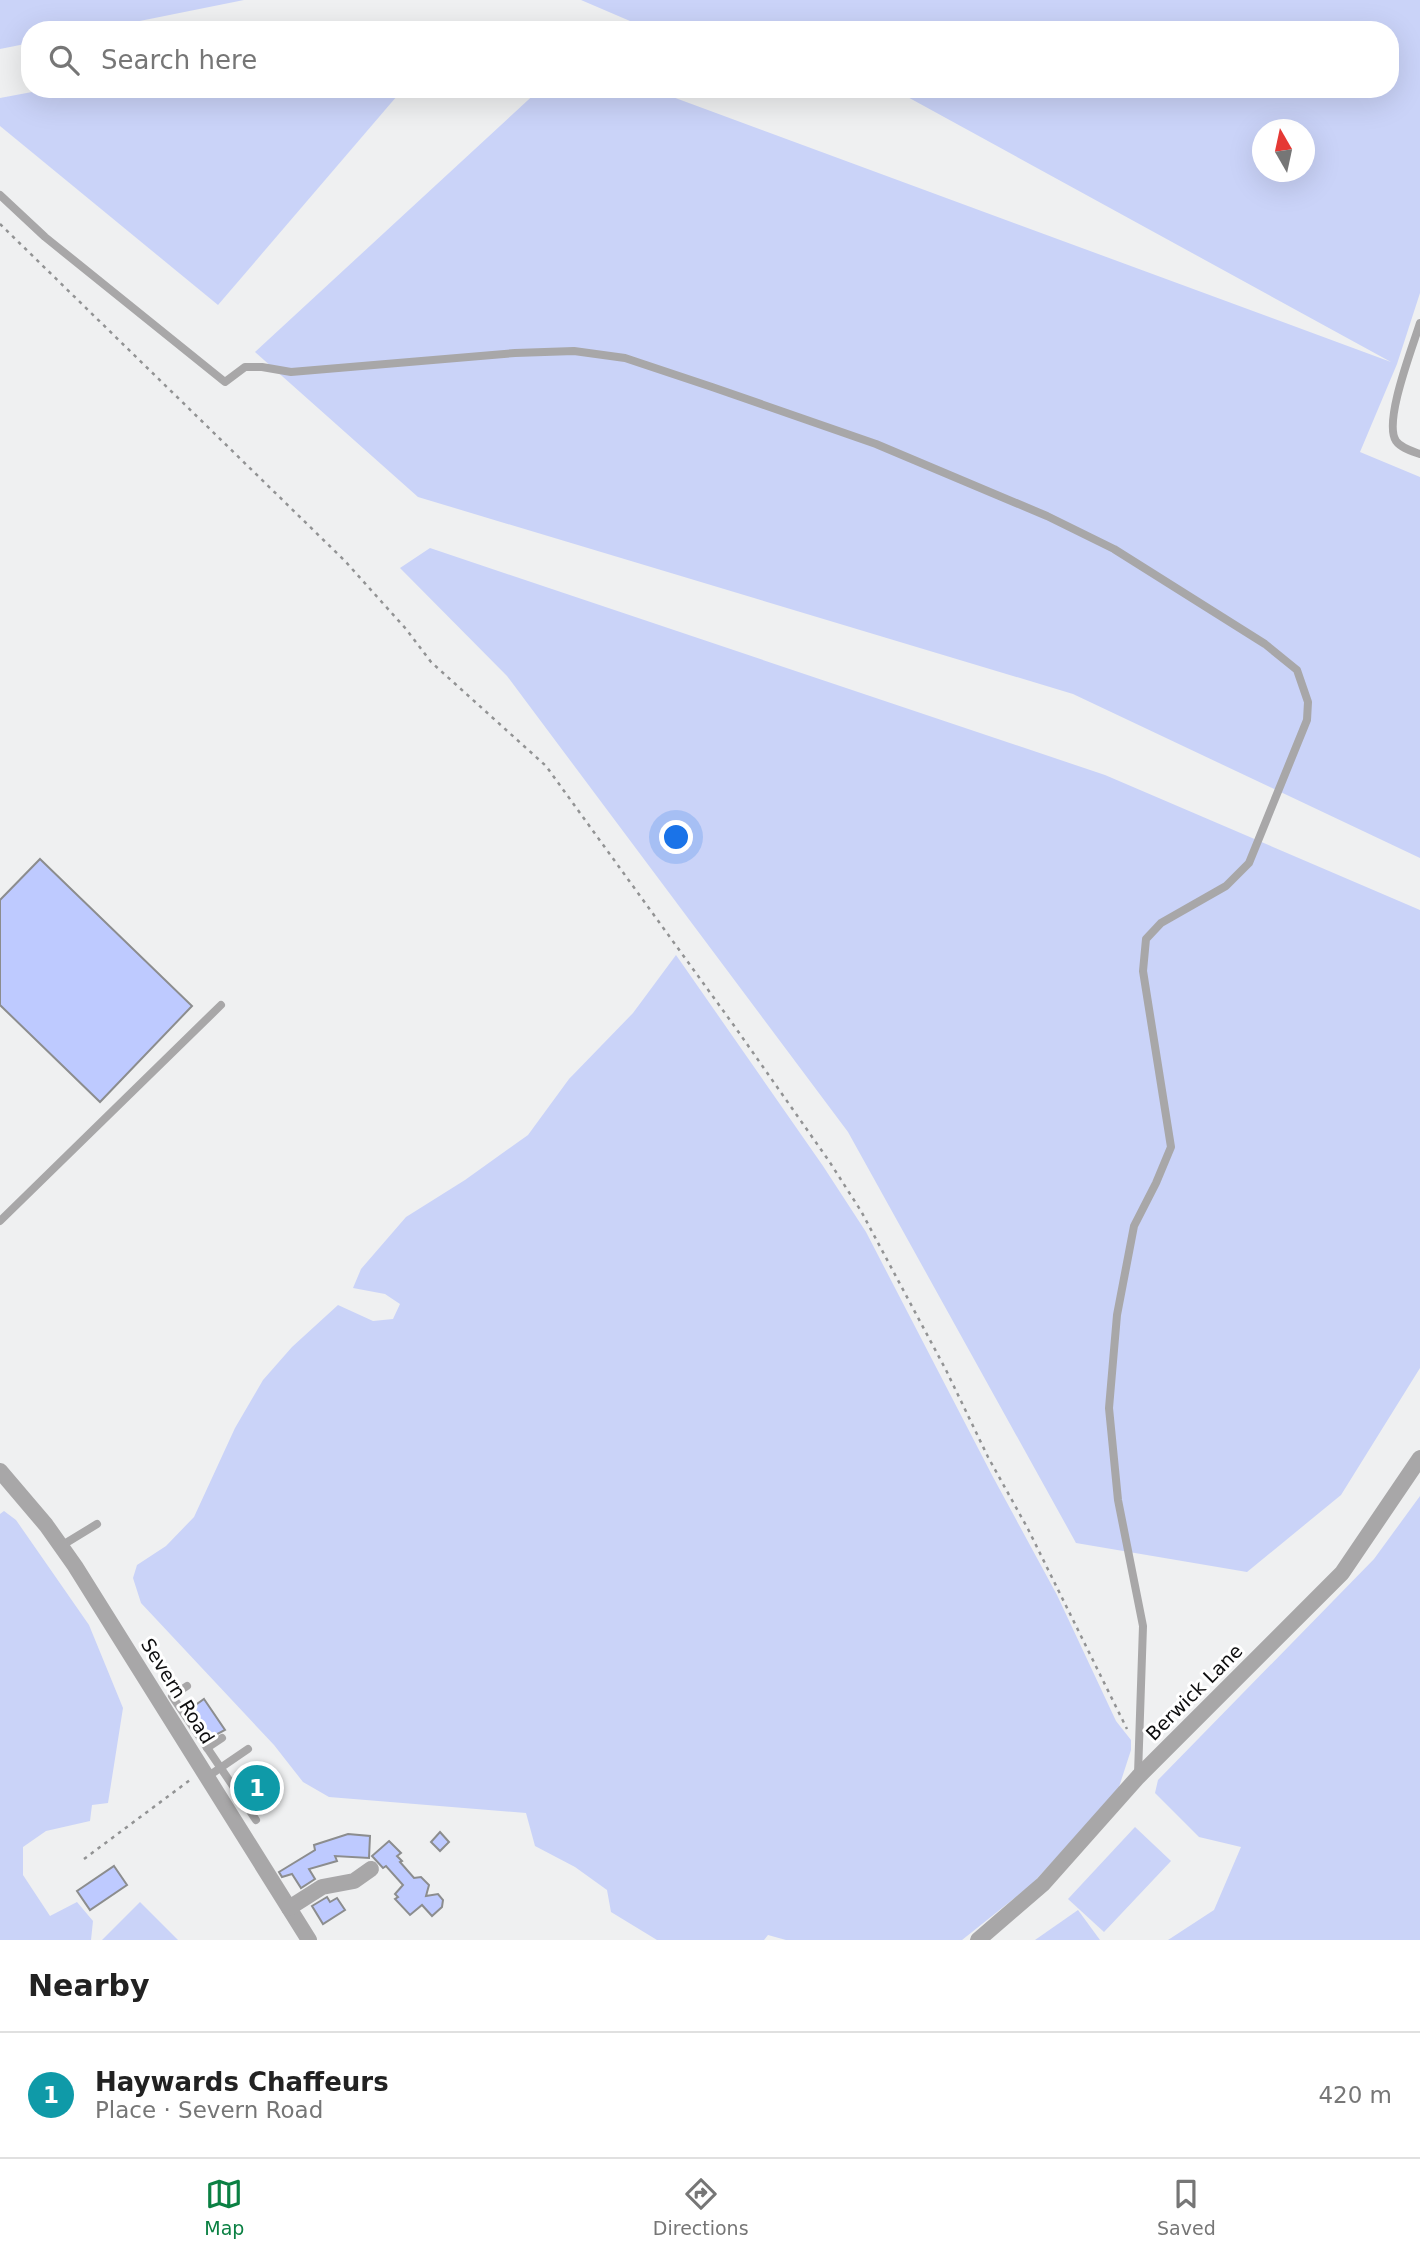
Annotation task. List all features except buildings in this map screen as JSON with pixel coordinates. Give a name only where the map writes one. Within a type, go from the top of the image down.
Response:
[{"type":"street","name":"Berwick Lane","points":[[978,1940],[1043,1884],[1138,1777],[1342,1573],[1420,1458]]},
{"type":"street","name":"Severn Road","points":[[0,1471],[61,1546],[309,1940]]},
{"type":"street","points":[[289,1908],[322,1887],[354,1881],[370,1869]]},
{"type":"lane","points":[[0,195],[45,237],[225,382],[245,367],[292,372],[477,356],[574,351],[625,358],[876,444],[1047,516],[1114,549],[1265,644],[1297,670],[1308,702],[1307,720],[1249,863],[1226,886],[1161,923],[1146,939],[1143,971],[1171,1147],[1134,1226],[1117,1315],[1109,1408],[1118,1500],[1143,1626],[1138,1777]]},
{"type":"lane","points":[[1420,323],[1397,396],[1391,432],[1398,444],[1420,454]]},
{"type":"lane","points":[[0,1221],[220,1004]]},
{"type":"lane","points":[[61,1546],[97,1524]]},
{"type":"lane","points":[[187,1686],[172,1696],[256,1820]]},
{"type":"lane","points":[[208,1748],[222,1738]]},
{"type":"lane","points":[[204,1774],[221,1768],[248,1749]]},
{"type":"path","points":[[0,223],[345,561],[406,629],[431,662],[546,766],[829,1161],[861,1211],[1034,1541],[1127,1731],[1139,1741]]},
{"type":"path","points":[[83,1859],[204,1774]]},
{"type":"shaded area","points":[[0,0],[244,0],[140,21],[21,21],[21,45],[0,49]]},
{"type":"shaded area","points":[[581,0],[1420,0],[1420,293],[1397,364],[1360,452],[1420,477],[1420,858],[1073,694],[418,497],[255,352],[530,98],[675,98],[1391,362],[909,98],[1399,98],[1399,21],[630,21]]},
{"type":"shaded area","points":[[21,94],[21,98],[395,98],[218,305],[0,126],[0,98]]},
{"type":"shaded area","points":[[430,548],[1105,775],[1420,910],[1420,1368],[1341,1495],[1247,1572],[1076,1543],[848,1132],[507,676],[400,568]]},
{"type":"shaded area","points":[[676,955],[866,1232],[1057,1595],[1116,1721],[1131,1740],[1131,1750],[1119,1787],[1092,1819],[1032,1884],[962,1940],[786,1940],[768,1935],[764,1940],[657,1940],[611,1912],[607,1890],[575,1867],[535,1846],[526,1813],[329,1797],[303,1782],[274,1745],[141,1603],[133,1578],[137,1565],[166,1546],[194,1517],[235,1428],[263,1380],[292,1347],[338,1305],[373,1321],[393,1319],[400,1304],[385,1294],[353,1288],[361,1269],[406,1217],[465,1180],[528,1135],[569,1079],[633,1013]]},
{"type":"shaded area","points":[[1420,1496],[1420,1940],[1168,1940],[1214,1910],[1241,1847],[1199,1837],[1155,1793],[1158,1780],[1374,1559]]},
{"type":"shaded area","points":[[4,1511],[16,1520],[89,1625],[123,1708],[108,1803],[92,1805],[90,1821],[46,1831],[23,1847],[23,1875],[50,1916],[77,1902],[93,1921],[91,1940],[0,1940],[0,1514]]},
{"type":"shaded area","points":[[1135,1827],[1171,1861],[1104,1932],[1068,1899]]},
{"type":"shaded area","points":[[140,1902],[178,1940],[102,1940]]},
{"type":"shaded area","points":[[1078,1910],[1100,1940],[1035,1940]]},
{"type":"place","name":"Haywards Chaffeurs","points":[[257,1788]]}]
